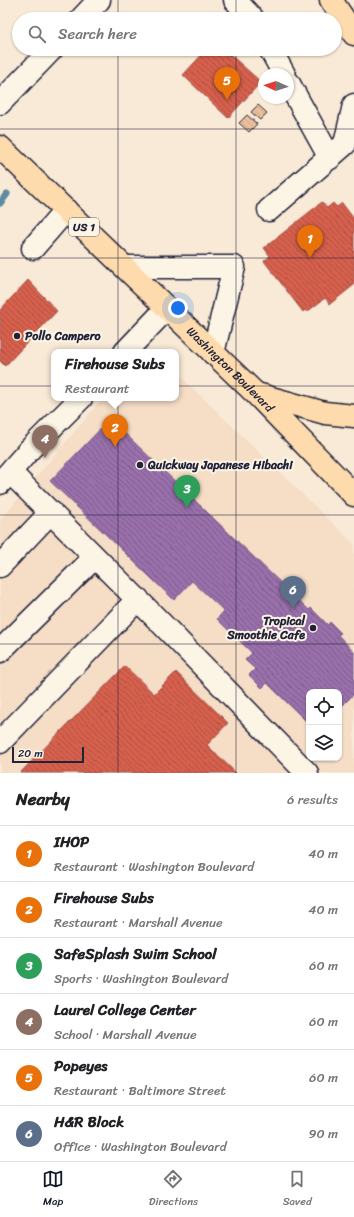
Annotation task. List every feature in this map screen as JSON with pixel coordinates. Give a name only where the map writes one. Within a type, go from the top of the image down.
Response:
[{"type":"main road","points":[[331,0],[339,12]]},
{"type":"main road","points":[[342,16],[354,34]]},
{"type":"main road","name":"Washington Boulevard","points":[[0,146],[256,394],[354,495]]},
{"type":"main road","points":[[256,394],[325,413],[354,416]]},
{"type":"street","points":[[88,12],[99,0]]},
{"type":"street","points":[[235,0],[247,12]]},
{"type":"street","points":[[0,103],[45,56]]},
{"type":"street","points":[[274,56],[281,68]]},
{"type":"street","points":[[294,89],[343,150]]},
{"type":"street","points":[[269,210],[343,150],[354,105]]},
{"type":"street","points":[[33,248],[66,210]]},
{"type":"street","points":[[125,267],[234,267],[213,354]]},
{"type":"street","points":[[129,349],[167,308]]},
{"type":"street","points":[[78,401],[30,449],[5,477],[51,512],[307,773]]},
{"type":"street","points":[[0,566],[51,512]]},
{"type":"street","points":[[0,651],[95,557]]},
{"type":"street","points":[[0,742],[138,599]]},
{"type":"shaded area","points":[[179,375],[354,544],[354,773],[0,773],[0,520],[100,401],[179,401]]},
{"type":"building: Shops","points":[[201,56],[232,56],[258,79],[258,85],[228,118],[183,75]]},
{"type":"building: Shops","points":[[322,202],[327,208],[333,203],[337,207],[342,203],[354,219],[354,285],[330,304],[325,298],[307,312],[305,310],[303,312],[264,261],[270,256],[264,248]]},
{"type":"building: Shops","name":"Pollo Campero","points":[[28,280],[57,311],[5,366],[0,361],[0,310]]},
{"type":"building: Shops","points":[[125,666],[154,694],[176,672],[228,723],[207,745],[236,773],[20,773]]},
{"type":"building: Offices","points":[[110,419],[309,610],[311,608],[328,625],[330,622],[341,633],[338,635],[354,652],[354,694],[342,706],[342,689],[306,689],[306,721],[267,683],[262,688],[249,675],[255,669],[245,660],[252,653],[217,619],[224,611],[192,581],[174,600],[50,481]]},
{"type":"building: Other","points":[[258,105],[267,113],[260,120],[251,112]]},
{"type":"building: Other","points":[[247,115],[257,124],[249,132],[239,123]]},
{"type":"waterway","points":[[0,203],[7,194]]},
{"type":"place","name":"Popeyes","points":[[227,100]]},
{"type":"place","name":"IHOP","points":[[310,258]]},
{"type":"place","name":"Pollo Campero","points":[[17,336]]},
{"type":"place","name":"Firehouse Subs","points":[[115,447]]},
{"type":"place","name":"Laurel College Center","points":[[45,458]]},
{"type":"place","name":"Quickway Japanese Hibachi","points":[[140,465]]},
{"type":"place","name":"SafeSplash Swim School","points":[[187,508]]},
{"type":"place","name":"H&R Block","points":[[293,609]]},
{"type":"place","name":"Tropical Smoothie Cafe","points":[[313,628]]}]
